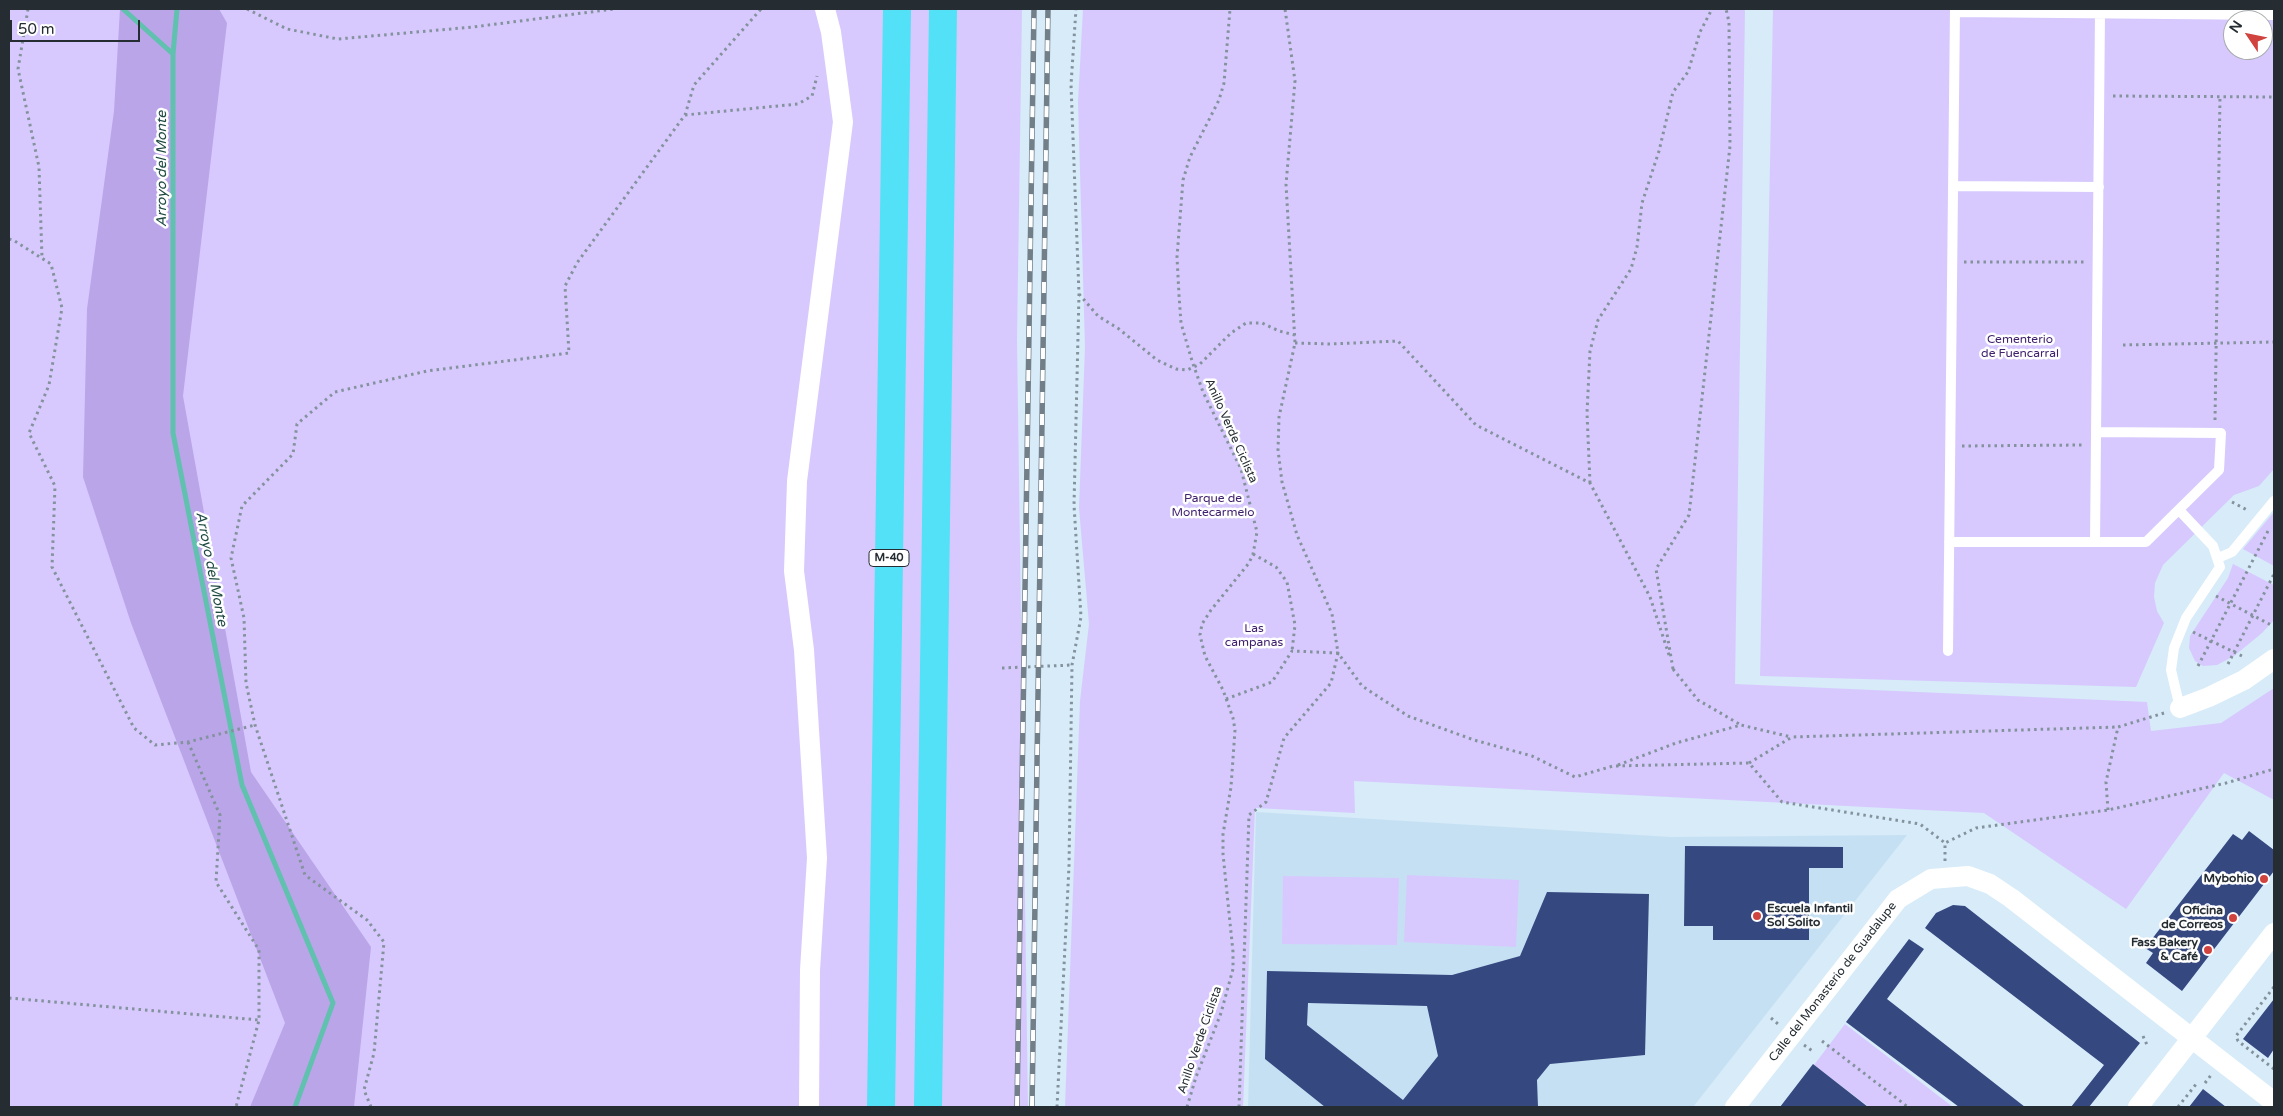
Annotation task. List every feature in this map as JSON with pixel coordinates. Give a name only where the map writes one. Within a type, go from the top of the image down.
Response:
[{"type":"highway","name":"M-40","points":[[881,1107],[897,9]]},
{"type":"highway","points":[[928,1107],[943,9]]},
{"type":"street","points":[[808,1107],[810,970],[817,858],[804,650],[794,571],[797,481],[843,122],[831,32],[825,9]]},
{"type":"street","points":[[2180,708],[2209,698],[2244,680],[2272,659]]},
{"type":"street","name":"Calle del Monasterio de Guadalupe","points":[[1735,1107],[1898,899],[1926,881],[1945,876],[1968,876],[1990,884],[2011,898],[2274,1102]]},
{"type":"street","points":[[2138,1107],[2274,933]]},
{"type":"lane","points":[[1948,651],[1955,10],[2274,15]]},
{"type":"lane","points":[[2095,542],[2100,13]]},
{"type":"lane","points":[[1953,186],[2099,188]]},
{"type":"lane","points":[[1949,542],[2146,542],[2219,470],[2221,433],[2096,432]]},
{"type":"lane","points":[[2218,558],[2232,552],[2274,502]]},
{"type":"lane","points":[[2178,510],[2213,546],[2220,567],[2186,618],[2174,648],[2171,670],[2180,708]]},
{"type":"path","points":[[28,9],[18,69],[39,167],[42,258]]},
{"type":"path","points":[[247,9],[287,29],[338,39],[473,27],[614,9]]},
{"type":"path","points":[[371,1107],[364,1090],[374,1053],[384,942],[367,920],[305,875],[255,725],[246,683],[244,618],[231,558],[242,506],[293,454],[297,424],[335,392],[427,371],[569,352],[565,286],[577,263],[685,116],[694,85],[761,9]]},
{"type":"path","points":[[1057,1107],[1069,866],[1072,665],[1081,616],[1074,505],[1079,294],[1071,85],[1076,9]]},
{"type":"path","name":"Anillo Verde Ciclista","points":[[1187,1107],[1196,1077],[1221,1013],[1233,969],[1223,854],[1235,730],[1226,699],[1204,656],[1200,635],[1202,624],[1210,610],[1244,569],[1253,554],[1258,532],[1240,469],[1194,368],[1181,323],[1179,296],[1177,257],[1180,198],[1190,157],[1219,100],[1230,9]]},
{"type":"path","points":[[1239,1107],[1249,816],[1266,802],[1284,738],[1331,683],[1338,653],[1332,614],[1297,536],[1282,482],[1278,450],[1280,418],[1295,343],[1286,184],[1295,82],[1285,9]]},
{"type":"path","points":[[1712,9],[1700,32],[1688,72],[1673,92],[1659,152],[1642,202],[1637,247],[1630,269],[1598,320],[1590,351],[1587,414],[1590,483],[1650,597],[1673,669],[1698,700],[1741,725],[1792,737],[2118,728],[2180,708]]},
{"type":"path","points":[[1673,669],[1656,568],[1689,515],[1730,146],[1729,22],[1726,9]]},
{"type":"path","points":[[685,116],[798,104],[812,96],[818,72]]},
{"type":"path","points":[[2100,96],[2274,97]]},
{"type":"path","points":[[2215,433],[2214,343],[2220,96]]},
{"type":"path","points":[[9,239],[52,264],[62,308],[49,384],[29,433],[55,486],[52,567],[134,728],[156,745],[188,742],[255,725]]},
{"type":"path","points":[[1952,262],[2098,262]]},
{"type":"path","points":[[1079,294],[1098,316],[1119,329],[1162,363],[1176,370],[1194,368],[1208,358],[1240,326],[1246,323],[1262,323],[1295,334]]},
{"type":"path","points":[[1295,343],[1331,344],[1398,340],[1476,425],[1590,483]]},
{"type":"path","points":[[2123,345],[2274,342]]},
{"type":"path","points":[[1950,446],[2096,445]]},
{"type":"path","points":[[2198,666],[2272,523]]},
{"type":"path","points":[[1226,699],[1272,682],[1292,651],[1295,625],[1287,582],[1276,567],[1253,554]]},
{"type":"path","points":[[2228,664],[2274,574]]},
{"type":"path","points":[[2213,594],[2273,626]]},
{"type":"path","points":[[2190,630],[2242,656]]},
{"type":"path","points":[[1292,651],[1338,653]]},
{"type":"path","points":[[1338,653],[1362,686],[1408,716],[1474,740],[1532,756],[1575,778],[1676,743],[1741,725]]},
{"type":"path","points":[[1002,668],[1072,665]]},
{"type":"path","points":[[2108,810],[2106,782],[2118,728]]},
{"type":"path","points":[[1614,766],[1749,763],[1792,737]]},
{"type":"path","points":[[188,742],[220,815],[216,882],[259,950],[259,1020],[236,1107]]},
{"type":"path","points":[[1749,763],[1782,802],[1920,824],[1945,843]]},
{"type":"path","points":[[1945,843],[1976,828],[2108,810],[2226,783],[2274,769]]},
{"type":"path","points":[[1945,843],[1945,876]]},
{"type":"path","points":[[2274,987],[2236,1036],[2238,1041],[2274,1069]]},
{"type":"path","points":[[9,998],[259,1020]]},
{"type":"path","points":[[2143,1036],[2147,1045]]},
{"type":"path","points":[[1822,1041],[1908,1107]]},
{"type":"path","points":[[2178,1107],[2197,1083]]},
{"type":"shaded area","points":[[120,9],[219,9],[227,23],[183,396],[251,772],[371,947],[354,1107],[250,1107],[285,1023],[131,623],[83,477],[87,309],[114,111]]},
{"type":"shaded area","points":[[1256,812],[1671,837],[1907,835],[1693,1107],[1248,1107]]},
{"type":"green space","points":[[9,9],[1022,9],[1017,340],[1028,1107],[9,1107]]},
{"type":"green space","points":[[1083,9],[1745,9],[1735,684],[2147,702],[2151,731],[2221,723],[2274,688],[2274,800],[2224,773],[2126,909],[1984,813],[1354,781],[1355,813],[1255,808],[1243,1107],[1065,1107],[1080,701],[1089,624],[1079,508],[1085,347],[1078,102]]},
{"type":"green space","name":"Cementerio de Fuencarral","points":[[1773,9],[2274,9],[2274,469],[2259,486],[2234,495],[2163,565],[2155,583],[2154,597],[2157,611],[2164,623],[2136,687],[1760,676]]},
{"type":"green space","points":[[2274,512],[2274,566],[2243,549]]},
{"type":"green space","points":[[2233,564],[2274,585],[2274,620],[2262,633],[2234,656],[2217,665],[2203,666],[2195,661],[2189,648],[2190,636],[2228,578]]},
{"type":"green space","points":[[1407,875],[1519,880],[1516,947],[1404,942]]},
{"type":"green space","points":[[1283,876],[1399,878],[1397,945],[1282,944]]},
{"type":"green space","points":[[1845,1024],[1953,1107],[1869,1107],[1814,1065]]},
{"type":"building","points":[[2249,831],[2274,850],[2274,871],[2182,991],[2146,963],[2153,953],[2145,948],[2233,834],[2242,840]]},
{"type":"building","points":[[1685,846],[1843,847],[1843,868],[1809,868],[1809,940],[1713,940],[1713,926],[1684,926]]},
{"type":"building","points":[[1547,892],[1649,894],[1645,1055],[1550,1064],[1537,1080],[1538,1107],[1325,1107],[1265,1059],[1267,971],[1452,975],[1520,956]],"holes":[[[1308,1003],[1427,1006],[1438,1056],[1403,1100],[1307,1025]]]},
{"type":"building","points":[[1953,905],[1965,906],[2140,1043],[2089,1107],[2071,1107],[2104,1065],[1925,928],[1936,913]]},
{"type":"building","points":[[1909,939],[1924,949],[1887,999],[2025,1107],[1959,1107],[1846,1022]]},
{"type":"building","points":[[2274,999],[2274,1049],[2268,1058],[2243,1039]]},
{"type":"building","points":[[1813,1064],[1868,1107],[1780,1107]]},
{"type":"building","points":[[2203,1089],[2226,1107],[2189,1107]]},
{"type":"waterway","points":[[123,9],[173,54]]},
{"type":"waterway","name":"Arroyo del Monte","points":[[177,9],[173,54],[173,433],[242,785],[333,1003],[295,1107]]},
{"type":"railway","points":[[1017,1107],[1034,9]]},
{"type":"railway","points":[[1032,1107],[1048,9]]},
{"type":"place","name":"Mybohio","points":[[2264,879]]},
{"type":"place","name":"Escuela Infantil Sol Solito","points":[[1757,916]]},
{"type":"place","name":"Oficina de Correos","points":[[2233,918]]},
{"type":"place","name":"Fass Bakery & Café","points":[[2208,950]]},
{"type":"park label","name":"Parque de Montecarmelo","points":[[1213,506]]},
{"type":"park label","name":"Las campanas","points":[[1254,636]]}]
